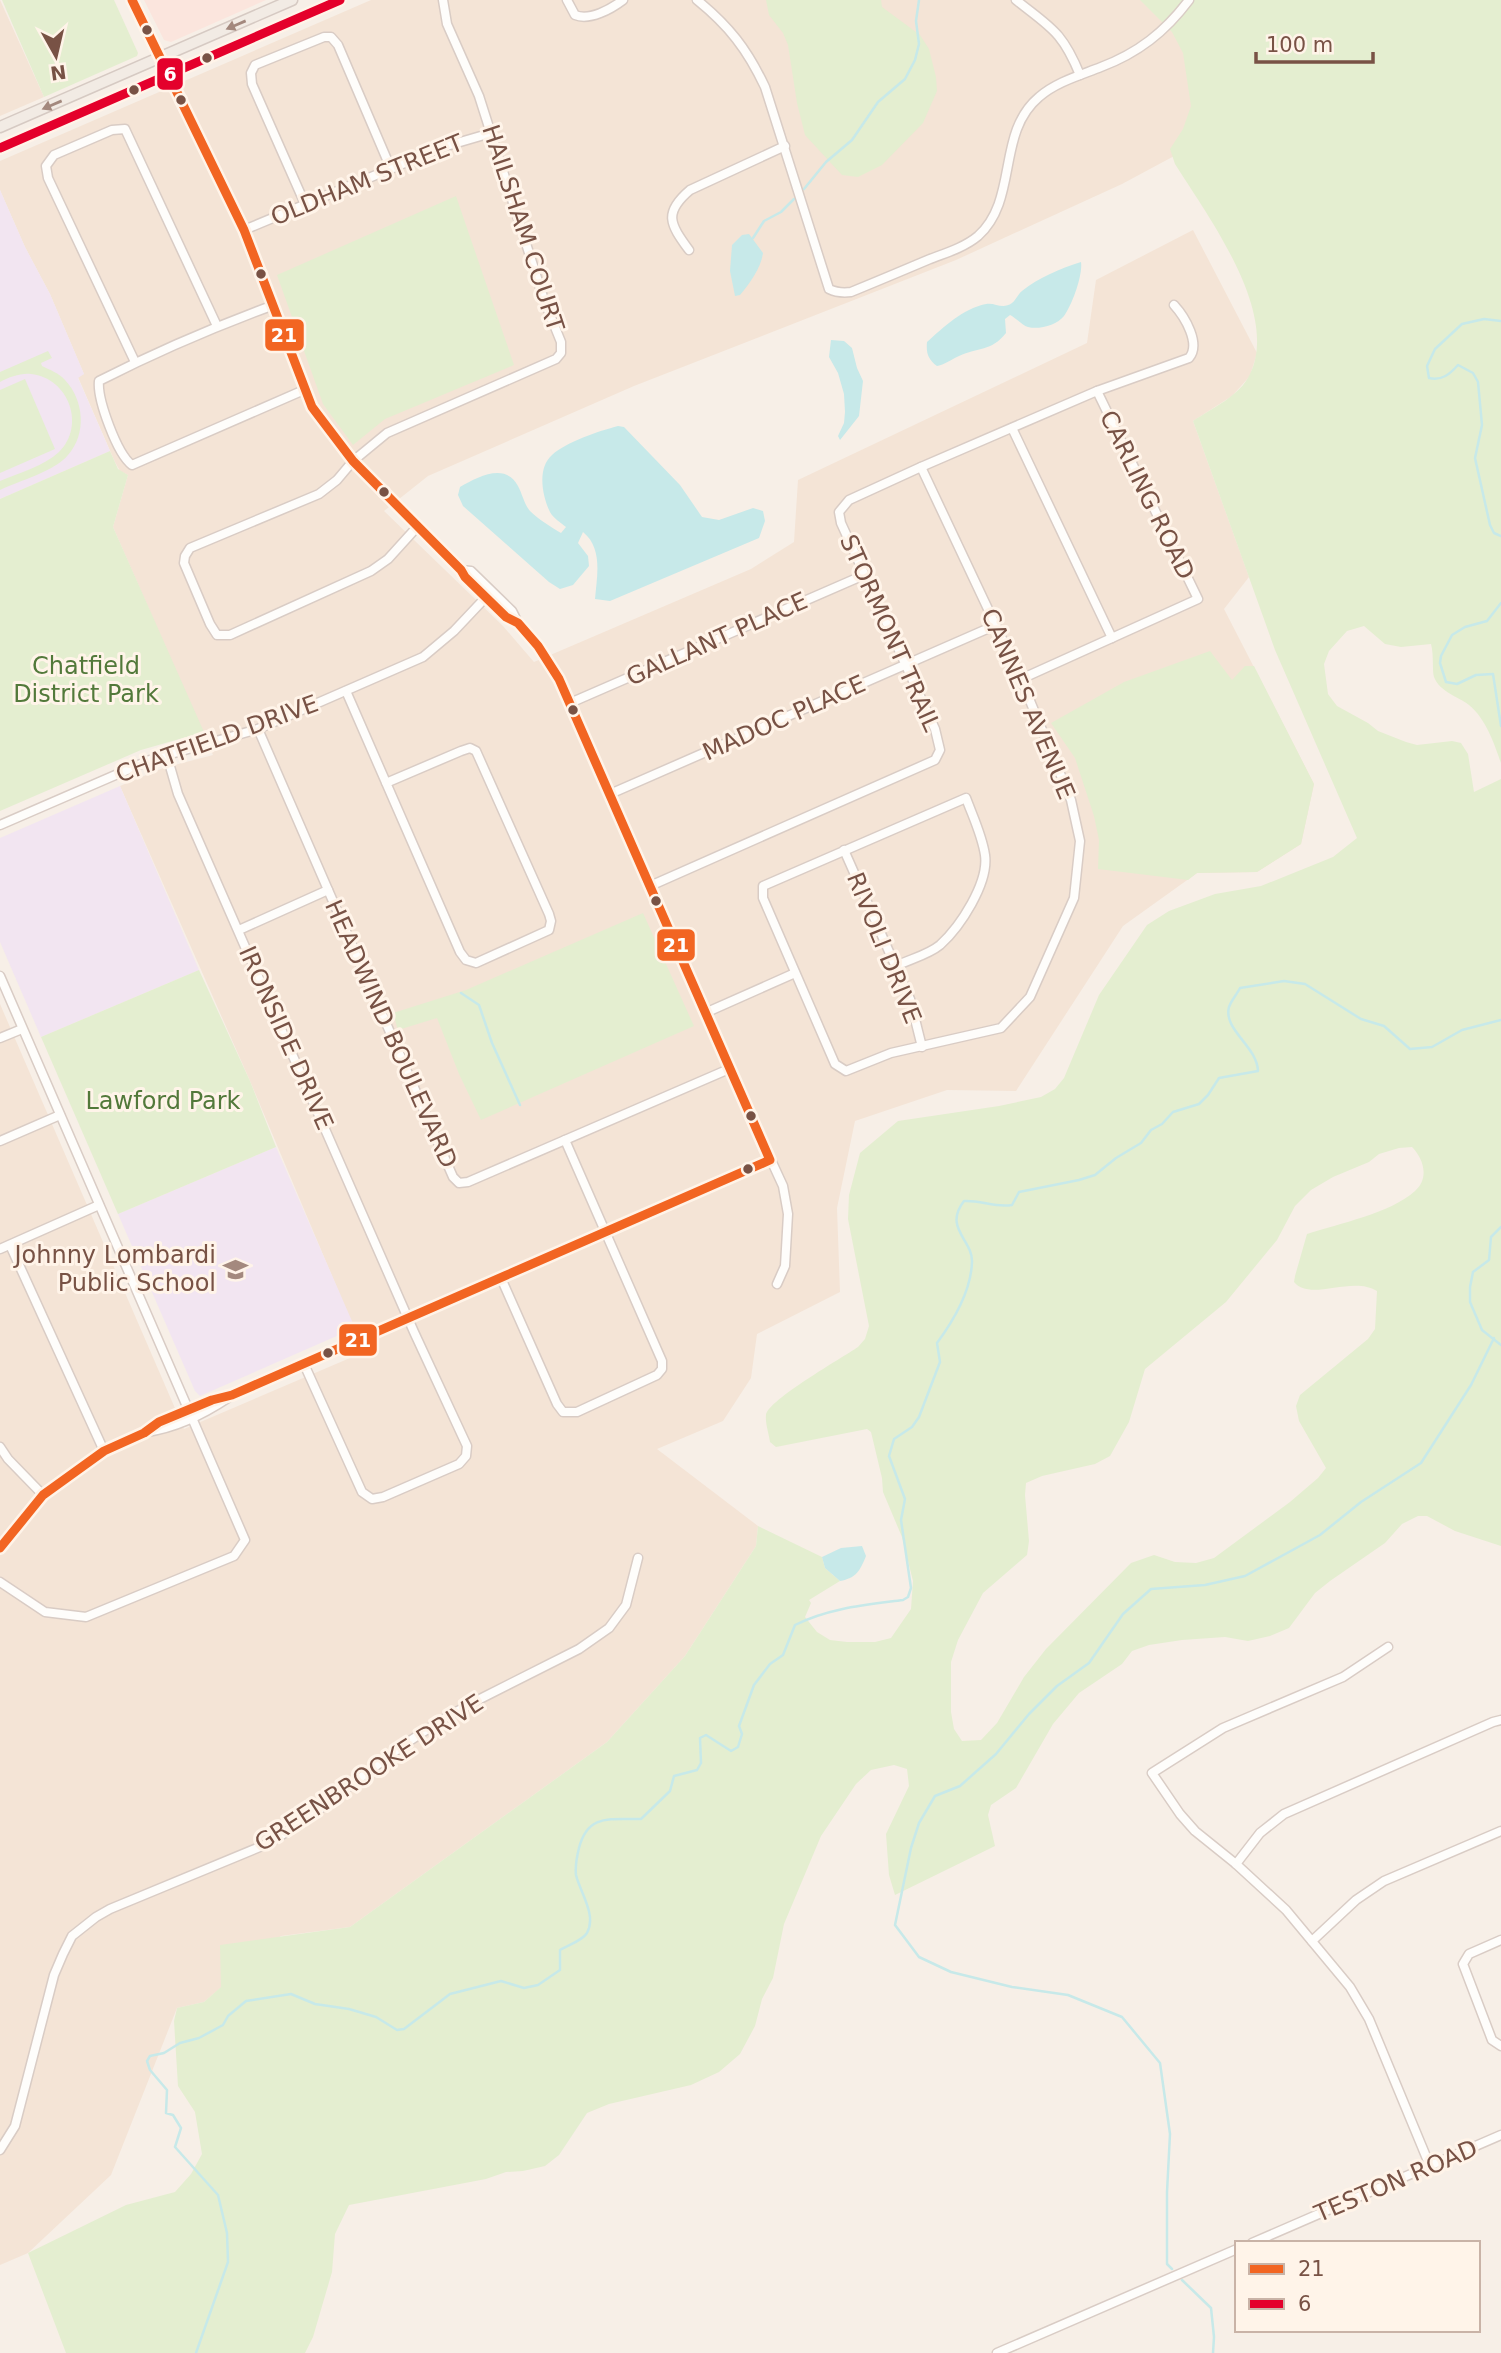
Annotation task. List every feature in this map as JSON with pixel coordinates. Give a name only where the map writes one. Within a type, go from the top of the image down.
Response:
[{"type":"main road","points":[[0,127],[292,0]]},
{"type":"main road","points":[[0,148],[340,0]]},
{"type":"street","points":[[132,0],[244,230],[304,390],[326,427],[353,461],[417,527],[461,570],[471,571],[489,594],[512,611],[559,679],[729,1069],[783,1186],[788,1213],[785,1266],[777,1284]]},
{"type":"street","name":"HAILSHAM COURT","points":[[353,461],[387,433],[556,359],[561,354],[561,342],[544,300],[492,132],[447,23],[443,0]]},
{"type":"street","points":[[567,0],[575,15],[581,18],[600,13],[623,0]]},
{"type":"street","points":[[696,0],[716,14],[743,44],[753,61],[785,146],[830,289],[836,293],[851,292],[953,250],[976,237],[999,201],[1011,144],[1027,109],[1041,96],[1080,75],[1118,60],[1151,41],[1189,0]]},
{"type":"street","points":[[1016,0],[1049,24],[1062,38],[1080,75]]},
{"type":"street","points":[[305,204],[252,84],[251,73],[255,65],[324,37],[331,37],[338,45],[391,169]]},
{"type":"street","points":[[135,362],[48,178],[46,166],[54,155],[112,130],[125,129],[217,326]]},
{"type":"street","name":"OLDHAM STREET","points":[[244,230],[443,147],[492,132]]},
{"type":"street","points":[[690,250],[674,230],[672,211],[677,201],[690,190],[785,146]]},
{"type":"street","name":"STORMONT TRAIL","points":[[650,886],[935,760],[940,750],[935,729],[864,575],[841,523],[839,512],[849,500],[921,467],[1097,391],[1191,356],[1195,348],[1193,340],[1180,311],[1174,305]]},
{"type":"street","points":[[274,306],[217,326],[135,362],[99,381],[98,391],[123,456],[132,465],[304,390]]},
{"type":"street","name":"CARLING ROAD","points":[[1097,391],[1198,599],[1112,638]]},
{"type":"street","points":[[1012,428],[1112,638],[1021,678]]},
{"type":"street","points":[[353,461],[337,480],[319,494],[190,548],[184,563],[217,635],[230,635],[358,578],[388,559],[417,527]]},
{"type":"street","name":"CANNES AVENUE","points":[[844,849],[764,886],[763,898],[835,1063],[846,1070],[891,1053],[1001,1028],[1030,997],[1074,898],[1080,841],[1071,800],[1021,678],[921,467]]},
{"type":"street","name":"GALLANT PLACE","points":[[570,703],[864,575]]},
{"type":"street","name":"CHATFIELD DRIVE","points":[[0,825],[150,760],[258,729],[424,657],[454,631],[489,594]]},
{"type":"street","name":"MADOC PLACE","points":[[610,794],[996,625]]},
{"type":"street","points":[[346,691],[386,783],[460,952],[466,960],[476,963],[549,930],[549,914],[475,751],[470,748],[461,751],[386,783]]},
{"type":"street","name":"HEADWIND BOULEVARD","points":[[258,729],[453,1177],[460,1183],[468,1182],[729,1069]]},
{"type":"street","name":"IRONSIDE DRIVE","points":[[167,756],[178,794],[468,1451],[459,1464],[383,1497],[372,1499],[362,1492],[304,1364]]},
{"type":"street","points":[[844,849],[966,798],[981,837],[985,858],[983,877],[962,921],[938,946],[896,966]]},
{"type":"street","name":"RIVOLI DRIVE","points":[[844,849],[910,999],[922,1048]]},
{"type":"street","points":[[239,930],[328,890]]},
{"type":"street","points":[[705,1013],[795,973]]},
{"type":"street","points":[[0,976],[245,1540],[234,1556],[86,1617],[45,1612],[0,1582]]},
{"type":"street","points":[[0,1038],[22,1029]]},
{"type":"street","points":[[0,1141],[60,1115]]},
{"type":"street","points":[[501,1278],[556,1404],[563,1412],[577,1412],[657,1375],[662,1369],[663,1361],[565,1140]]},
{"type":"street","points":[[0,1548],[43,1495],[104,1451],[144,1433],[162,1430],[212,1400],[232,1395],[770,1160]]},
{"type":"street","points":[[0,1249],[99,1205]]},
{"type":"street","points":[[10,1245],[104,1451]]},
{"type":"street","points":[[0,1447],[43,1495]]},
{"type":"street","name":"GREENBROOKE DRIVE","points":[[0,2150],[15,2126],[54,1975],[72,1936],[110,1909],[267,1844],[304,1821],[402,1746],[440,1721],[579,1650],[609,1628],[626,1605],[638,1558]]},
{"type":"street","points":[[1388,1647],[1343,1677],[1223,1728],[1152,1773],[1187,1823],[1280,1903],[1350,1987],[1364,2008],[1430,2166]]},
{"type":"street","points":[[1236,1864],[1260,1833],[1283,1814],[1501,1720]]},
{"type":"street","points":[[1312,1941],[1356,1900],[1384,1881],[1501,1830]]},
{"type":"street","points":[[1501,1940],[1469,1954],[1463,1965],[1492,2040],[1501,2046]]},
{"type":"street","name":"TESTON ROAD","points":[[1257,2241],[1501,2135]]},
{"type":"street","points":[[997,2353],[1235,2250]]},
{"type":"shaded area","points":[[0,0],[44,97],[0,116]]},
{"type":"shaded area","points":[[144,0],[266,0],[171,42],[164,40]]},
{"type":"shaded area","points":[[371,0],[1411,0],[1217,133],[1122,184],[956,260],[634,386],[428,476],[384,511],[503,626],[534,662],[751,569],[794,542],[798,480],[1087,343],[1096,280],[1193,230],[1257,353],[1250,376],[1232,396],[1193,421],[1249,577],[1224,609],[1314,784],[1301,844],[1257,872],[1197,873],[1123,926],[1016,1091],[947,1090],[855,1121],[837,1208],[840,1292],[757,1334],[751,1378],[723,1421],[657,1449],[758,1526],[756,1546],[685,1656],[607,1742],[350,1927],[281,1936],[204,2002],[177,2008],[111,2175],[28,2253],[0,2265],[0,1004],[184,1429],[364,1352],[250,1081],[120,786],[163,768],[213,755],[113,527],[128,475],[120,471],[115,462],[78,377],[84,374],[50,294],[25,247],[0,190],[0,161]]},
{"type":"shaded area","points":[[0,190],[25,247],[50,294],[84,374],[78,378],[110,451],[0,499]]},
{"type":"shaded area","points":[[120,786],[199,970],[41,1037],[0,942],[0,838]]},
{"type":"shaded area","name":"Johnny Lombardi Public School","points":[[276,1147],[355,1328],[200,1396],[195,1391],[118,1214]]},
{"type":"green space","points":[[2,0],[114,0],[137,56],[44,97]]},
{"type":"green space","points":[[766,0],[881,0],[882,7],[920,35],[929,49],[937,91],[923,123],[882,165],[858,177],[842,175],[805,135],[788,45],[783,33],[769,15]]},
{"type":"green space","points":[[1140,0],[1501,0],[1501,763],[1480,717],[1469,705],[1437,682],[1433,674],[1431,644],[1401,647],[1385,644],[1364,626],[1347,631],[1329,651],[1324,664],[1328,694],[1337,706],[1378,731],[1406,742],[1417,745],[1452,741],[1461,743],[1468,754],[1474,792],[1501,779],[1501,1546],[1455,1531],[1427,1516],[1418,1516],[1402,1524],[1385,1543],[1315,1593],[1289,1628],[1248,1641],[1225,1637],[1182,1640],[1149,1645],[1132,1651],[1122,1664],[1079,1693],[1053,1724],[1016,1788],[991,1805],[988,1815],[995,1846],[895,1895],[889,1875],[886,1834],[909,1786],[907,1769],[894,1765],[871,1770],[856,1784],[821,1836],[784,1924],[773,1978],[762,1999],[755,2026],[740,2054],[719,2072],[691,2085],[609,2104],[587,2113],[559,2155],[545,2166],[349,2205],[335,2234],[332,2272],[313,2337],[305,2353],[66,2353],[28,2253],[126,2205],[175,2192],[191,2174],[202,2154],[195,2112],[178,2086],[174,2021],[177,2008],[204,2002],[221,1987],[220,1945],[350,1927],[607,1742],[685,1656],[756,1546],[758,1526],[822,1557],[825,1568],[840,1581],[809,1600],[811,1603],[805,1617],[817,1632],[830,1640],[875,1642],[891,1638],[911,1609],[913,1581],[902,1537],[883,1492],[871,1432],[867,1429],[776,1447],[770,1442],[766,1421],[770,1408],[779,1400],[858,1347],[865,1339],[869,1326],[848,1219],[849,1195],[860,1153],[898,1121],[999,1106],[1041,1097],[1055,1089],[1064,1078],[1099,995],[1147,925],[1169,911],[1215,894],[1261,886],[1333,857],[1357,838],[1275,650],[1193,421],[1240,389],[1250,374],[1257,349],[1255,322],[1248,294],[1236,265],[1175,164],[1170,149],[1183,129],[1191,106],[1183,53],[1172,32]],"holes":[[[1412,1147],[1422,1162],[1424,1174],[1420,1186],[1404,1199],[1378,1212],[1307,1234],[1295,1276],[1294,1282],[1310,1290],[1356,1286],[1377,1291],[1375,1329],[1368,1339],[1300,1395],[1296,1406],[1299,1421],[1326,1468],[1290,1502],[1214,1558],[1196,1563],[1175,1562],[1154,1555],[1131,1563],[1046,1649],[1024,1677],[997,1723],[981,1740],[962,1741],[954,1729],[951,1712],[951,1662],[958,1640],[983,1593],[1027,1555],[1029,1541],[1026,1483],[1042,1476],[1095,1464],[1110,1456],[1129,1422],[1145,1369],[1226,1302],[1277,1240],[1295,1206],[1311,1190],[1333,1177],[1369,1162],[1379,1154]]]},
{"type":"green space","points":[[456,196],[514,365],[385,419],[353,445],[323,404],[277,275]]},
{"type":"green space","points":[[48,351],[52,358],[41,363],[42,366],[63,378],[76,397],[81,417],[78,437],[68,455],[55,466],[0,490],[0,481],[53,457],[67,441],[72,417],[64,394],[55,384],[44,377],[31,374],[0,382],[0,372]]},
{"type":"green space","points":[[25,379],[55,449],[0,473],[0,390]]},
{"type":"green space","name":"Chatfield District Park","points":[[110,451],[118,469],[128,475],[113,527],[204,732],[141,750],[0,811],[0,499]]},
{"type":"green space","points":[[1210,651],[1232,680],[1245,666],[1254,666],[1314,784],[1301,844],[1257,872],[1197,873],[1188,880],[1098,869],[1099,840],[1094,816],[1075,758],[1051,723],[1124,682]]},
{"type":"green space","points":[[643,913],[694,1026],[481,1120],[437,1018],[398,1030],[393,1013],[466,990]]},
{"type":"green space","name":"Lawford Park","points":[[199,970],[250,1081],[276,1147],[118,1214],[41,1037]]},
{"type":"water","points":[[749,234],[763,253],[762,259],[748,285],[740,295],[735,296],[730,271],[732,245],[742,235]]},
{"type":"water","points":[[1081,262],[1073,298],[1064,316],[1057,322],[1032,328],[1010,315],[1005,319],[1006,333],[995,343],[937,366],[930,358],[927,342],[961,314],[986,304],[1008,305],[1035,282]]},
{"type":"water","points":[[831,340],[844,341],[852,348],[863,381],[859,416],[840,440],[838,436],[844,423],[845,412],[844,394],[838,373],[829,357]]},
{"type":"water","points":[[618,426],[624,427],[680,485],[702,517],[719,520],[753,508],[763,511],[765,521],[759,538],[610,601],[595,599],[596,554],[594,546],[583,532],[578,543],[588,556],[589,566],[573,585],[560,589],[463,506],[458,495],[460,487],[475,479],[499,473],[513,479],[530,511],[561,533],[566,527],[551,514],[543,490],[544,467],[547,461],[558,450],[574,441]]},
{"type":"water","points":[[862,1546],[866,1556],[854,1576],[840,1581],[825,1568],[822,1557],[841,1548]]},
{"type":"waterway","points":[[804,189],[826,162],[852,140],[878,102],[905,79],[915,60],[919,44],[916,21],[919,0]]},
{"type":"waterway","points":[[753,238],[764,221],[781,212],[794,199]]},
{"type":"waterway","points":[[1501,321],[1484,319],[1462,324],[1435,349],[1427,366],[1429,378],[1438,379],[1445,376],[1458,365],[1473,373],[1478,382],[1482,425],[1475,458],[1490,525],[1494,533],[1501,536]]},
{"type":"waterway","points":[[1501,603],[1487,621],[1465,627],[1452,635],[1440,663],[1446,682],[1457,684],[1476,675],[1493,674],[1501,726]]},
{"type":"waterway","points":[[196,2353],[228,2262],[227,2233],[218,2195],[175,2147],[181,2128],[173,2115],[166,2113],[167,2090],[150,2070],[147,2061],[150,2056],[164,2053],[180,2043],[199,2038],[223,2025],[228,2016],[246,2001],[291,1994],[315,2004],[349,2009],[376,2017],[397,2030],[404,2029],[450,1994],[501,1981],[524,1988],[538,1985],[560,1970],[560,1950],[582,1938],[590,1926],[589,1911],[576,1872],[579,1848],[588,1829],[611,1819],[641,1819],[670,1791],[674,1776],[697,1770],[701,1763],[700,1738],[706,1735],[731,1751],[738,1747],[742,1734],[739,1726],[754,1685],[770,1664],[783,1655],[795,1625],[834,1611],[908,1597],[911,1588],[901,1520],[905,1499],[889,1456],[894,1439],[912,1427],[919,1417],[940,1362],[937,1343],[955,1315],[968,1284],[971,1254],[960,1233],[957,1219],[958,1210],[964,1201],[1012,1205],[1019,1192],[1095,1175],[1141,1143],[1151,1130],[1162,1124],[1173,1112],[1199,1104],[1219,1078],[1258,1071],[1252,1054],[1235,1031],[1228,1015],[1229,1007],[1240,988],[1284,981],[1305,984],[1361,1019],[1384,1026],[1410,1049],[1432,1047],[1462,1030],[1501,1020]]},
{"type":"waterway","points":[[461,993],[479,1005],[492,1043],[520,1105]]},
{"type":"waterway","points":[[1501,1227],[1491,1237],[1489,1260],[1473,1272],[1470,1287],[1470,1302],[1482,1330],[1501,1345]]},
{"type":"waterway","points":[[1172,2269],[1167,2264],[1170,2134],[1160,2063],[1122,2017],[1068,1995],[1012,1987],[951,1972],[919,1957],[895,1925],[919,1823],[935,1796],[960,1786],[996,1754],[1029,1714],[1057,1686],[1089,1663],[1123,1614],[1151,1589],[1205,1585],[1245,1576],[1320,1535],[1361,1502],[1421,1463],[1471,1385],[1494,1338]]},
{"type":"waterway","points":[[1182,2280],[1211,2308],[1213,2353]]},
{"type":"transit line","name":"21","points":[[0,1548],[43,1495],[104,1451],[144,1433],[159,1422],[212,1400],[232,1395],[770,1160],[559,679],[538,646],[518,623],[506,617],[465,577],[353,461],[312,407],[244,230],[132,0]]},
{"type":"transit line","name":"6","points":[[0,148],[340,0]]},
{"type":"place","name":"Johnny Lombardi Public School","points":[[236,1269]]}]
